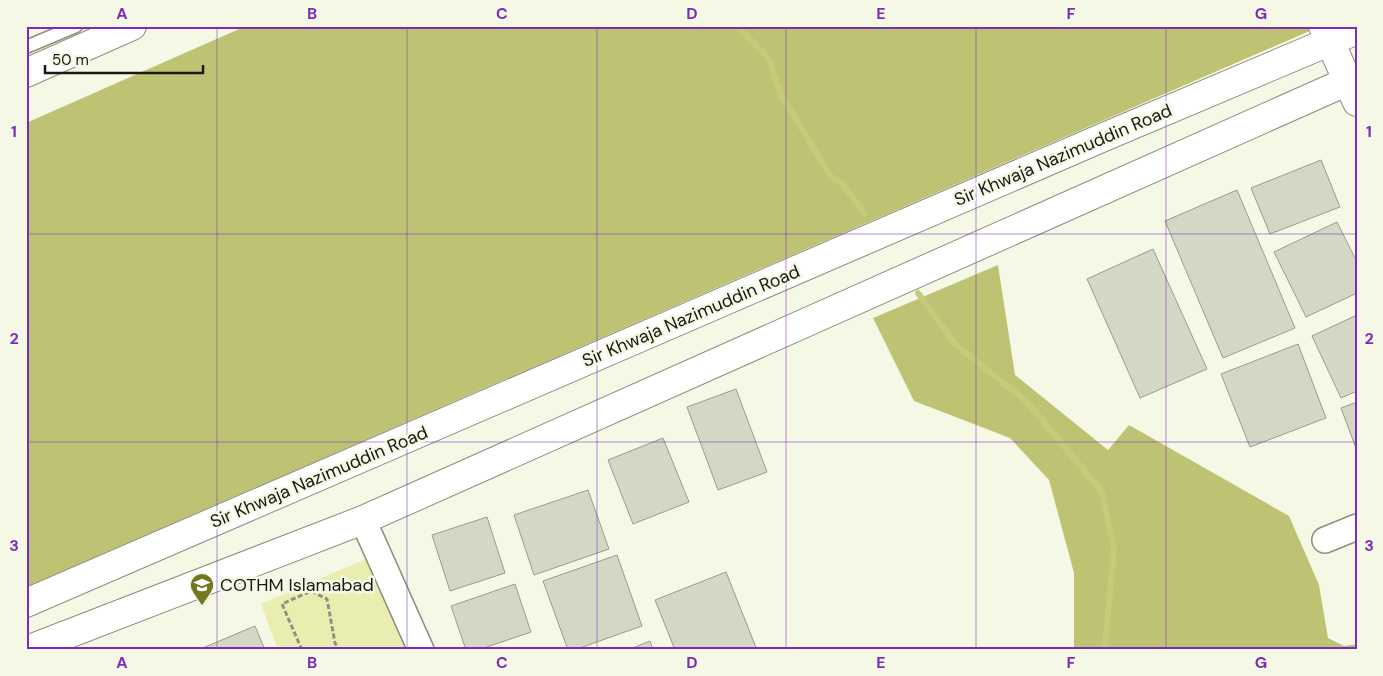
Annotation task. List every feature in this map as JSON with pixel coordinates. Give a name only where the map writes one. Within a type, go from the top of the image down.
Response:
[{"type":"main road","points":[[26,73],[132,26]]},
{"type":"main road","name":"Sir Khwaja Nazimuddin Road","points":[[26,603],[1104,137],[1326,34],[1357,30]]},
{"type":"main road","points":[[27,650],[364,520],[1354,86],[1326,34]]},
{"type":"street","points":[[364,520],[421,650]]},
{"type":"street","points":[[1325,540],[1357,527]]},
{"type":"lane","points":[[26,47],[76,26]]},
{"type":"path","points":[[302,650],[282,604],[312,591],[327,599],[334,643],[338,650]]},
{"type":"green space","points":[[246,26],[1310,26],[1312,30],[26,587],[26,123]]},
{"type":"green space","points":[[998,265],[1015,375],[1108,450],[1129,425],[1289,516],[1319,585],[1328,638],[1344,646],[1357,644],[1357,650],[1074,650],[1074,573],[1049,480],[1010,438],[914,401],[873,318]]},
{"type":"green space","points":[[366,559],[408,650],[278,650],[261,604]]},
{"type":"building","points":[[1321,160],[1340,207],[1270,234],[1251,188]]},
{"type":"building","points":[[1237,190],[1295,328],[1223,358],[1165,221]]},
{"type":"building","points":[[1337,222],[1357,262],[1357,293],[1306,317],[1274,252]]},
{"type":"building","points":[[1153,249],[1207,369],[1140,398],[1087,279]]},
{"type":"building","points":[[1357,315],[1357,391],[1341,398],[1312,336]]},
{"type":"building","points":[[1298,344],[1326,418],[1250,447],[1221,374]]},
{"type":"building","points":[[736,389],[767,472],[718,490],[687,407]]},
{"type":"building","points":[[1357,402],[1357,451],[1341,408]]},
{"type":"building","points":[[663,438],[689,502],[633,524],[608,460]]},
{"type":"building","points":[[588,490],[609,549],[534,575],[514,515]]},
{"type":"building","points":[[487,517],[505,573],[450,591],[432,535]]},
{"type":"building","points":[[617,555],[642,626],[574,650],[568,650],[543,581]]},
{"type":"building","points":[[726,572],[757,650],[675,650],[655,600]]},
{"type":"building","points":[[515,584],[531,632],[478,650],[466,650],[451,606]]},
{"type":"building","points":[[255,626],[265,650],[198,650]]},
{"type":"building","points":[[650,641],[653,650],[628,650]]},
{"type":"waterway","points":[[737,26],[769,59],[780,93],[831,177],[842,183],[865,214]]},
{"type":"waterway","points":[[918,293],[955,344],[1027,402],[1102,492],[1114,549],[1106,650]]},
{"type":"place","name":"COTHM Islamabad","points":[[202,606]]}]
